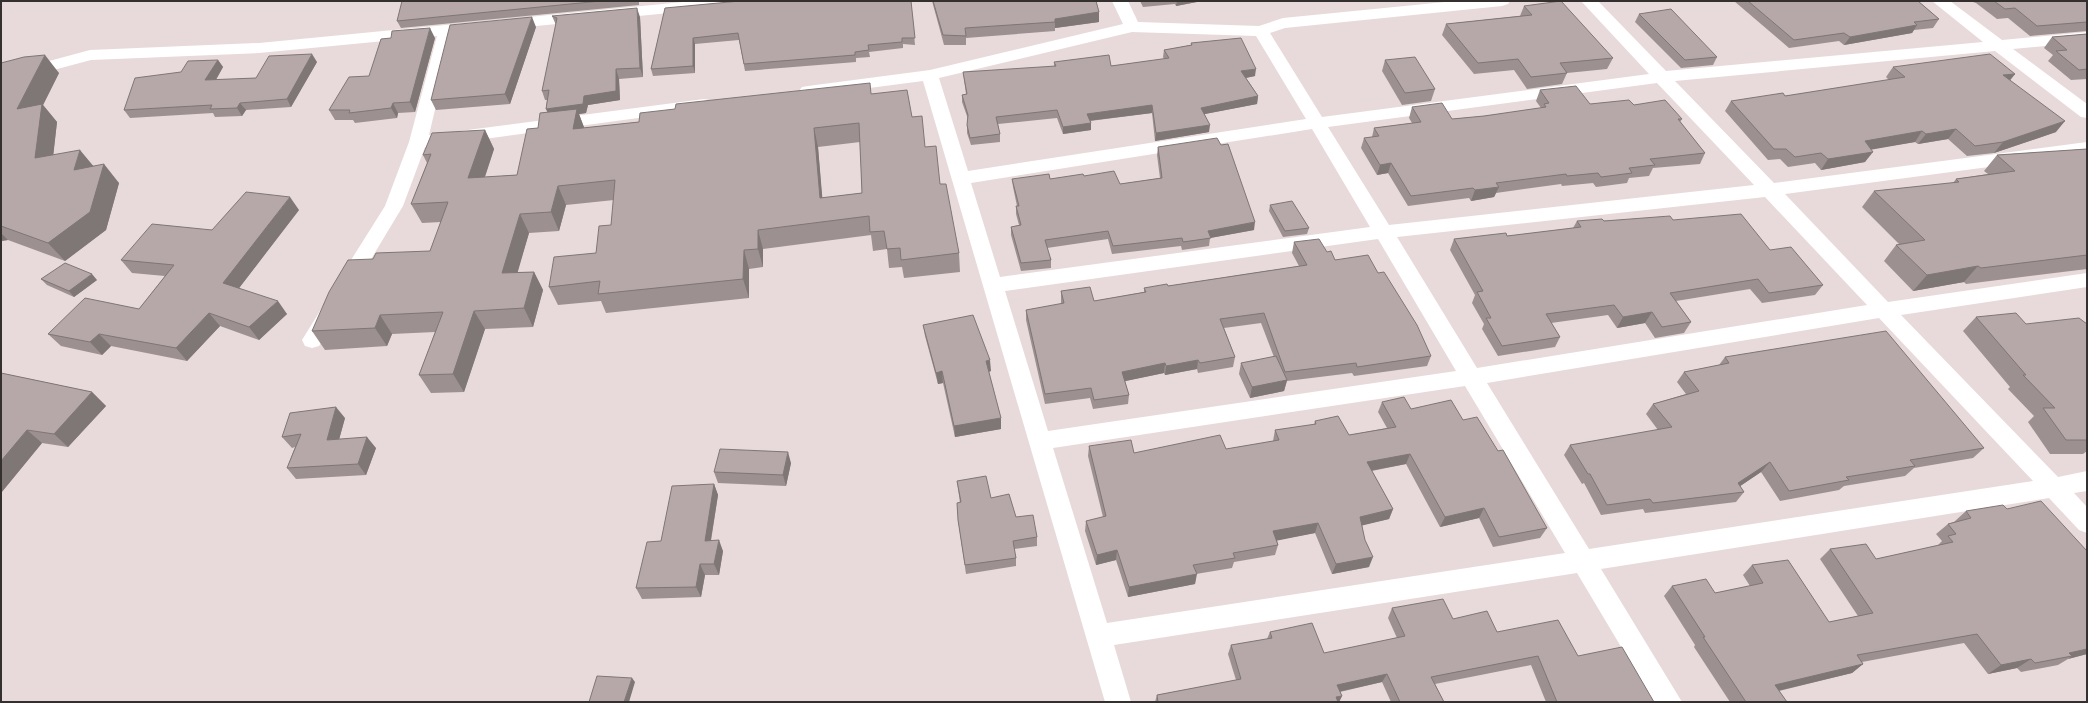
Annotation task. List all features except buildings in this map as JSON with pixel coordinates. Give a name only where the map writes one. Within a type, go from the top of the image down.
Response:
[{"type":"street","points":[[1,79],[90,55],[259,48],[741,1]]},
{"type":"street","points":[[1120,1],[1132,27]]},
{"type":"street","points":[[788,93],[930,74],[1132,27],[1261,31],[1283,23],[1502,1]]},
{"type":"street","points":[[1589,1],[2087,523]]},
{"type":"street","points":[[1940,1],[2087,113]]},
{"type":"street","points":[[312,340],[394,206],[418,142],[446,30]]},
{"type":"street","points":[[1261,31],[1669,702]]},
{"type":"street","points":[[961,178],[1317,123],[1662,77],[1999,47],[2087,37]]},
{"type":"street","points":[[930,74],[1118,702]]},
{"type":"street","points":[[418,142],[717,102]]},
{"type":"street","points":[[992,285],[1383,232],[1770,190],[2087,148]]},
{"type":"street","points":[[1040,441],[1472,377],[1884,310],[2087,280]]},
{"type":"street","points":[[1098,636],[2053,488],[2087,481]]}]
